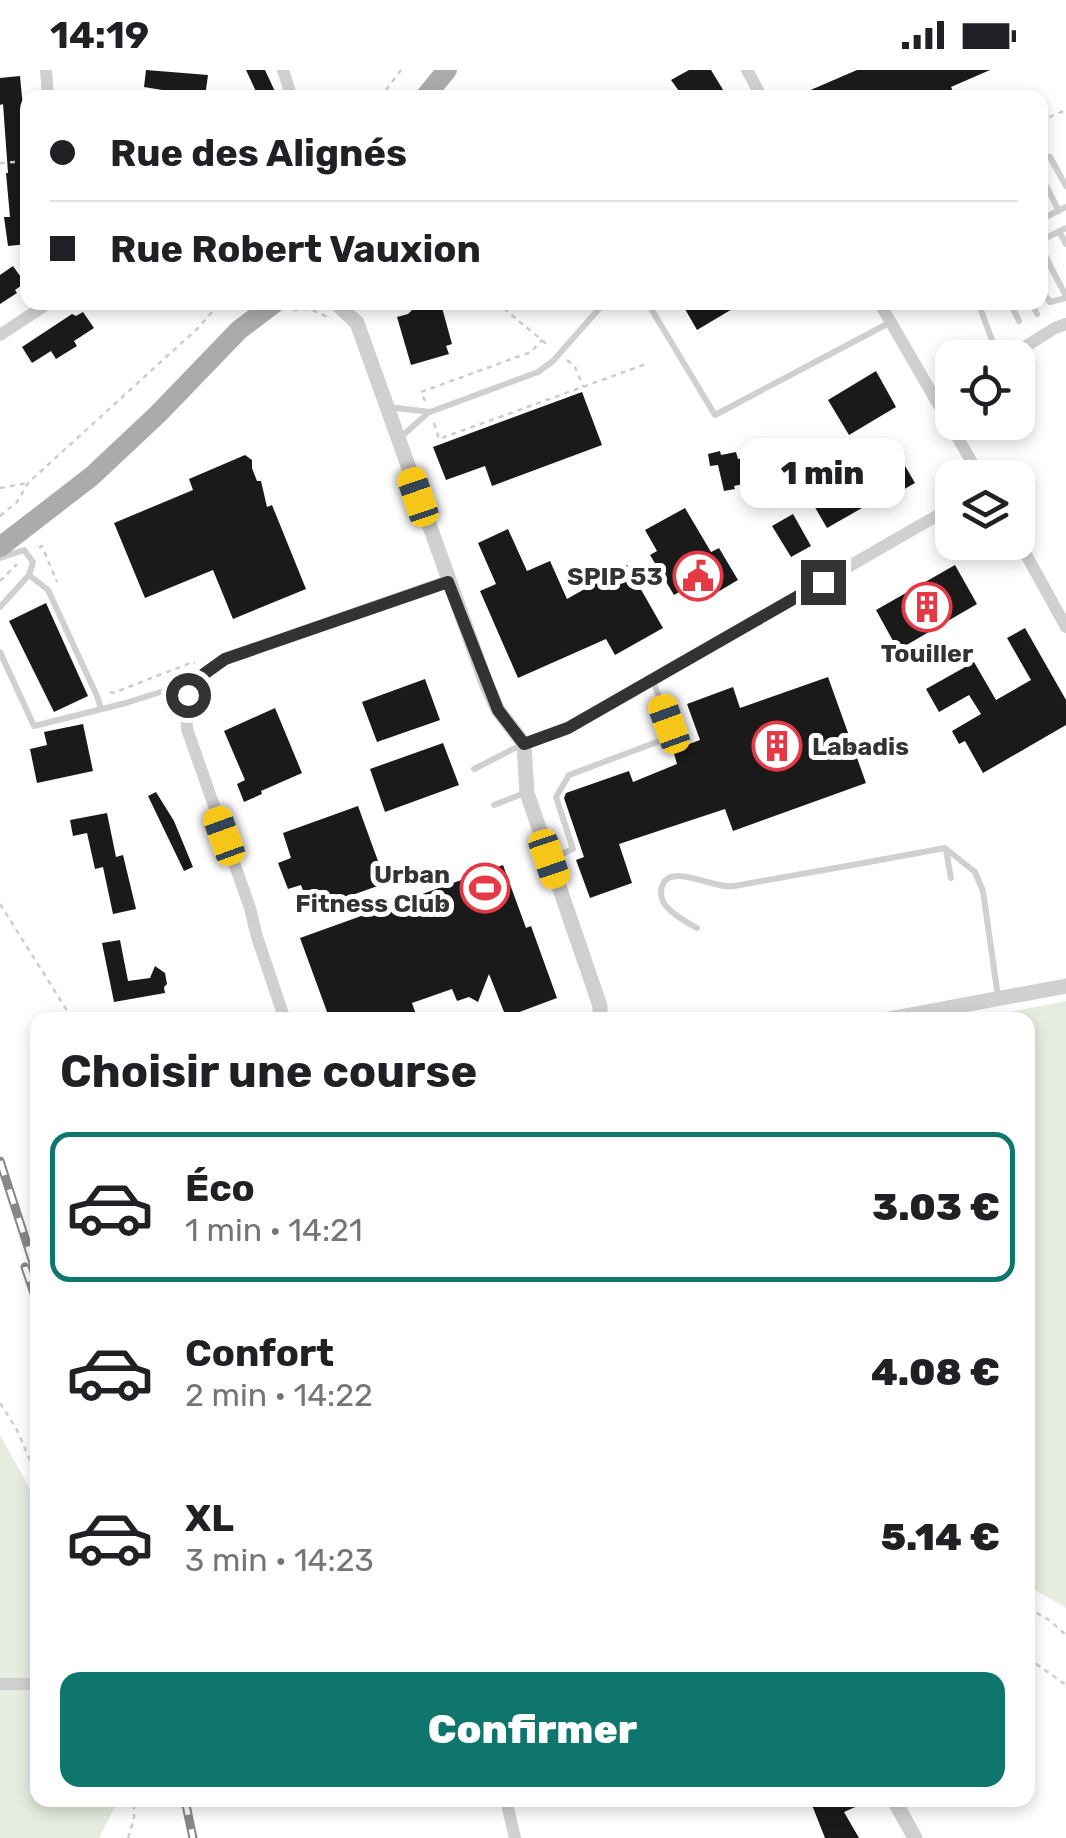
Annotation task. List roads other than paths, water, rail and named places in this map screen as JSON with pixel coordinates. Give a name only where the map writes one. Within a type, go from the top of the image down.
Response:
[{"type":"main road","points":[[0,547],[92,476],[260,310]]},
{"type":"street","points":[[0,335],[38,310]]},
{"type":"street","points":[[343,310],[357,323],[493,698],[524,744],[526,793],[602,1012]]},
{"type":"street","points":[[883,310],[935,399]]},
{"type":"street","points":[[1035,340],[1066,324]]},
{"type":"street","points":[[524,744],[568,728],[935,517]]},
{"type":"street","points":[[1029,560],[1066,627]]},
{"type":"street","points":[[282,1012],[187,729],[188,695],[200,677],[225,659],[448,582]]},
{"type":"street","points":[[925,1012],[1066,986]]},
{"type":"street","points":[[0,1684],[30,1684]]},
{"type":"street","points":[[508,1807],[516,1838]]},
{"type":"street","points":[[898,1807],[915,1838]]},
{"type":"lane","points":[[1048,158],[1066,186]]},
{"type":"lane","points":[[1048,187],[1062,209]]},
{"type":"lane","points":[[1063,229],[1066,244]]},
{"type":"lane","points":[[1048,260],[1066,297]]},
{"type":"lane","points":[[398,439],[430,412],[538,372],[598,310]]},
{"type":"lane","points":[[652,310],[715,416],[890,323]]},
{"type":"lane","points":[[981,310],[992,340]]},
{"type":"lane","points":[[1014,310],[1020,321]]},
{"type":"lane","points":[[1035,310],[1037,314]]},
{"type":"lane","points":[[386,407],[430,412]]},
{"type":"lane","points":[[0,558],[24,550],[33,562],[29,575],[0,607]]},
{"type":"lane","points":[[29,575],[48,590],[101,710]]},
{"type":"lane","points":[[0,652],[34,726],[101,710],[200,677]]},
{"type":"lane","points":[[549,859],[573,850],[556,797],[568,775],[666,740],[670,734],[652,680]]},
{"type":"lane","points":[[474,769],[524,744]]},
{"type":"lane","points":[[494,805],[526,793]]},
{"type":"lane","points":[[946,848],[951,878]]},
{"type":"lane","points":[[697,928],[664,905],[661,889],[669,876],[681,875],[726,888],[946,848],[975,872],[982,891],[998,998]]},
{"type":"railway","points":[[0,1161],[30,1253]]},
{"type":"railway","points":[[25,1267],[30,1282]]},
{"type":"railway","points":[[186,1807],[193,1838]]},
{"type":"place","name":"SPIP 53","points":[[698,576]]},
{"type":"place","name":"Touiller","points":[[927,607]]},
{"type":"place","name":"Labadis","points":[[777,746]]},
{"type":"place","name":"Urban Fitness Club","points":[[485,888]]}]
